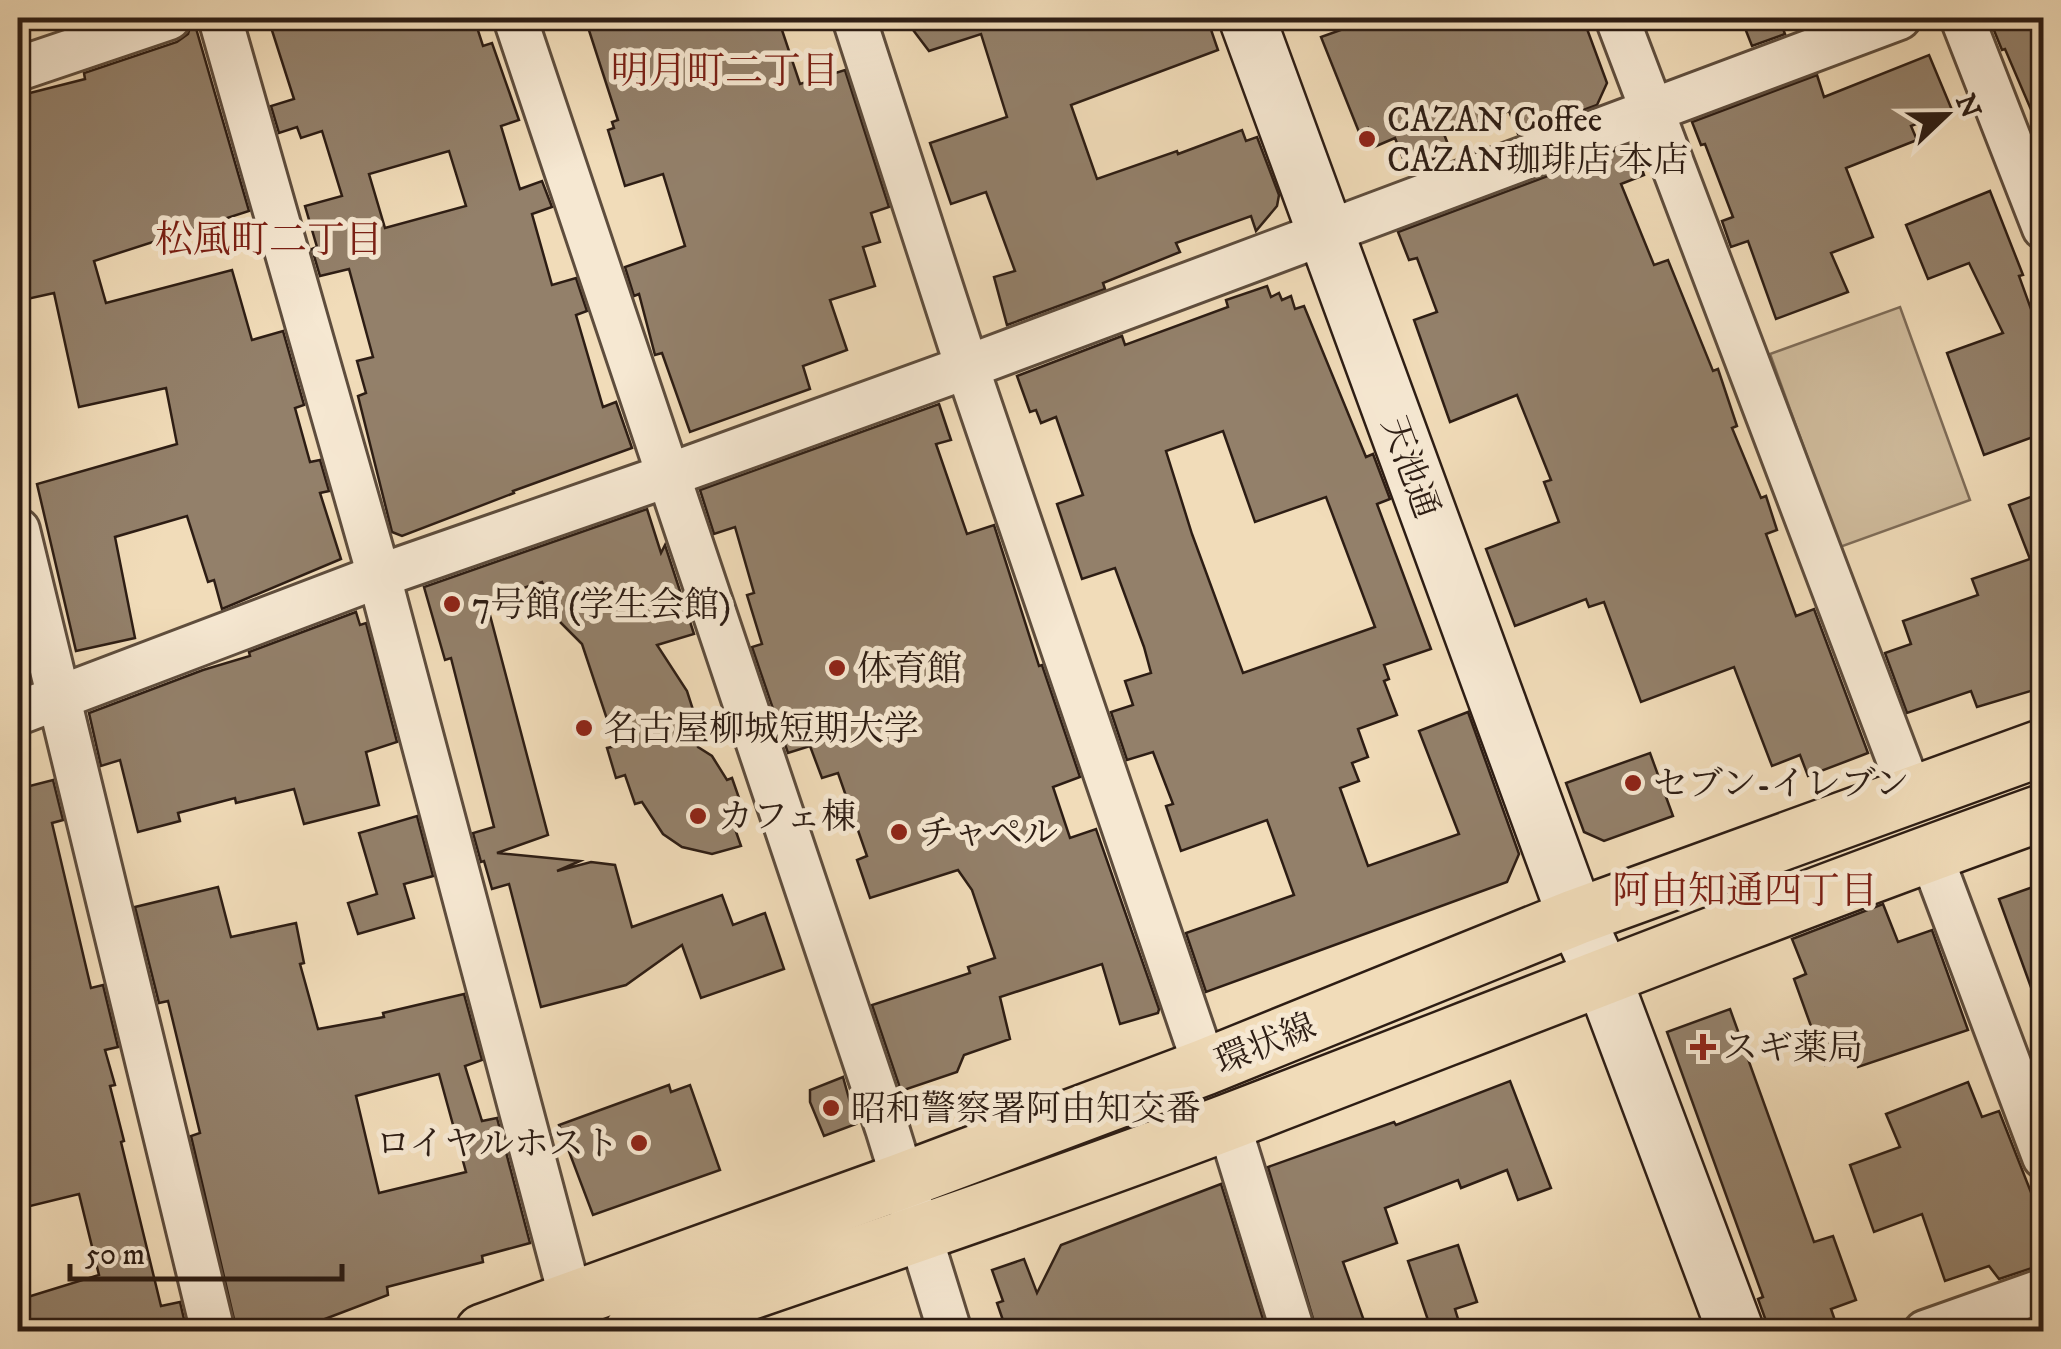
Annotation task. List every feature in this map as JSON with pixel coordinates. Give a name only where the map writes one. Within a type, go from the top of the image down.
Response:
[{"type":"main road","name":"環状線","points":[[482,1332],[902,1182],[1205,1068],[1576,917],[2044,747]]},
{"type":"main road","name":"環状線","points":[[632,1332],[1228,1122],[1602,975],[2044,812]]},
{"type":"street","points":[[18,69],[169,18]]},
{"type":"street","points":[[220,18],[379,576],[570,1299]]},
{"type":"street","points":[[515,18],[887,1128],[950,1332]]},
{"type":"street","points":[[854,18],[967,367],[1205,1068]]},
{"type":"street","name":"天池通","points":[[1248,18],[1576,917],[1602,975],[1736,1332]]},
{"type":"street","points":[[1617,18],[1912,796]]},
{"type":"street","points":[[18,713],[379,576],[967,367],[1899,18]]},
{"type":"street","points":[[1962,18],[2044,228]]},
{"type":"street","points":[[18,530],[213,1332]]},
{"type":"street","points":[[1930,854],[2044,1156]]},
{"type":"street","points":[[1228,1122],[1293,1332]]},
{"type":"street","points":[[1925,1332],[2044,1290]]},
{"type":"shaded area","points":[[1900,307],[1970,500],[1840,547],[1770,354]]},
{"type":"building","points":[[193,18],[249,211],[94,261],[106,303],[232,270],[252,340],[283,331],[304,405],[295,408],[310,462],[320,460],[329,491],[320,493],[341,559],[222,609],[214,580],[208,582],[187,516],[115,537],[135,638],[76,651],[37,484],[177,444],[166,388],[79,407],[54,293],[18,301],[18,96],[85,79],[84,73],[177,42],[188,34]]},
{"type":"building","points":[[268,18],[474,18],[483,46],[492,43],[519,120],[501,126],[520,189],[542,181],[552,207],[532,214],[552,285],[576,278],[587,311],[576,315],[603,407],[616,402],[632,448],[402,536],[392,532],[358,396],[366,393],[357,361],[373,357],[349,269],[320,276],[312,249],[317,247],[305,206],[342,196],[322,131],[301,138],[297,127],[279,133],[271,106],[294,99]],"holes":[[[449,151],[466,206],[385,228],[369,174]]]},
{"type":"building","points":[[585,18],[778,18],[800,84],[845,70],[889,207],[871,213],[880,242],[863,247],[875,286],[830,300],[847,350],[803,366],[810,389],[690,432],[662,353],[655,355],[639,294],[634,296],[625,267],[685,246],[663,174],[625,186],[608,130],[618,120]]},
{"type":"building","points":[[904,18],[1207,18],[1218,50],[1071,105],[1097,179],[1242,130],[1246,141],[1257,137],[1279,195],[1277,206],[1256,231],[1251,216],[1176,243],[1180,252],[1103,283],[1105,289],[1007,325],[994,277],[1015,271],[986,192],[951,204],[930,143],[1007,117],[981,34],[929,51]]},
{"type":"building","points":[[1374,18],[1583,18],[1607,83],[1597,105],[1518,134],[1509,111],[1444,134],[1451,152],[1407,169],[1395,138],[1374,147],[1368,128],[1359,132],[1321,37]]},
{"type":"building","points":[[1741,18],[1779,18],[1785,34],[1752,46]]},
{"type":"building","points":[[1989,18],[2044,18],[2044,140],[2005,49],[2002,50]]},
{"type":"building","points":[[1929,55],[1952,110],[1911,126],[1917,140],[1846,168],[1873,237],[1831,253],[1848,292],[1776,319],[1748,241],[1731,247],[1722,221],[1733,217],[1705,144],[1701,145],[1692,122],[1817,75],[1824,97]]},
{"type":"building","points":[[1633,144],[1644,175],[1621,184],[1654,265],[1668,260],[1713,371],[1718,369],[1737,426],[1732,428],[1761,498],[1766,496],[1777,530],[1766,534],[1796,616],[1814,609],[1868,753],[1808,776],[1800,755],[1772,766],[1734,667],[1641,702],[1604,602],[1589,607],[1586,599],[1515,626],[1486,549],[1559,522],[1544,482],[1551,480],[1517,395],[1450,422],[1414,320],[1437,312],[1417,258],[1409,260],[1398,232]]},
{"type":"building","points":[[1990,191],[2023,275],[2019,276],[2044,345],[2044,433],[1984,455],[1947,353],[2003,333],[1969,263],[1928,279],[1906,225]]},
{"type":"building","points":[[1267,286],[1271,297],[1279,293],[1282,300],[1291,296],[1295,309],[1304,306],[1366,457],[1373,454],[1390,499],[1377,504],[1431,649],[1384,665],[1389,679],[1384,681],[1397,715],[1358,729],[1368,757],[1352,763],[1359,781],[1340,788],[1368,866],[1459,834],[1419,731],[1468,712],[1519,854],[1507,882],[1206,992],[1186,933],[1294,895],[1267,820],[1181,851],[1166,806],[1173,804],[1153,752],[1127,760],[1111,712],[1133,705],[1125,681],[1151,673],[1144,647],[1115,568],[1082,579],[1057,504],[1083,495],[1056,417],[1041,423],[1036,410],[1030,412],[1017,376],[1122,336],[1125,345],[1228,307],[1226,300]],"holes":[[[1223,431],[1255,522],[1326,497],[1375,627],[1243,673],[1166,451]]]},
{"type":"building","points":[[939,404],[951,440],[936,444],[967,534],[994,525],[1080,777],[1053,787],[1070,838],[1096,829],[1159,1009],[1158,1013],[1120,1024],[1102,964],[1000,997],[1010,1039],[964,1055],[957,1072],[901,1091],[872,1005],[970,973],[968,967],[995,958],[972,890],[958,870],[870,898],[857,860],[867,856],[838,773],[822,778],[810,746],[788,753],[752,647],[762,644],[747,595],[754,593],[735,527],[714,534],[700,490]]},
{"type":"building","points":[[2044,492],[2044,687],[1977,707],[1971,691],[1907,713],[1885,653],[1911,644],[1903,621],[1978,595],[1972,579],[2030,559],[2009,505]]},
{"type":"building","points":[[647,509],[661,553],[665,545],[694,634],[657,645],[687,691],[695,716],[698,747],[712,756],[727,780],[732,778],[746,818],[733,823],[741,846],[712,854],[682,847],[663,834],[642,802],[635,804],[625,775],[616,778],[607,748],[616,746],[582,644],[560,622],[542,582],[486,600],[548,835],[497,853],[580,861],[557,871],[591,862],[615,865],[632,927],[722,895],[733,925],[765,913],[784,969],[701,998],[682,945],[626,985],[541,1007],[509,884],[492,889],[484,861],[481,862],[473,833],[494,827],[451,658],[445,660],[424,587]]},
{"type":"building","points":[[356,612],[360,625],[366,623],[397,742],[366,752],[379,805],[304,824],[294,789],[236,803],[235,798],[178,813],[180,821],[138,832],[120,760],[101,766],[89,713],[250,656],[249,652]]},
{"type":"building","points":[[1650,753],[1673,816],[1604,841],[1584,832],[1566,783]]},
{"type":"building","points":[[53,780],[63,820],[52,823],[91,988],[103,985],[118,1047],[105,1050],[115,1085],[110,1086],[124,1141],[121,1142],[161,1306],[180,1302],[187,1332],[18,1332],[18,1300],[99,1275],[79,1194],[18,1209],[18,789]]},
{"type":"building","points":[[417,816],[433,876],[404,884],[414,918],[358,934],[348,903],[377,894],[359,833]]},
{"type":"building","points":[[2044,883],[2044,1012],[2040,1012],[1999,899]]},
{"type":"building","points":[[218,887],[231,937],[296,923],[304,963],[300,964],[318,1029],[384,1017],[383,1013],[464,994],[482,1060],[465,1066],[482,1121],[497,1118],[530,1243],[482,1256],[483,1262],[387,1287],[388,1295],[317,1322],[282,1332],[237,1332],[191,1136],[200,1133],[168,1001],[159,1003],[135,907]],"holes":[[[439,1074],[466,1172],[379,1193],[356,1096]]]},
{"type":"building","points":[[1883,904],[1898,942],[1932,930],[1968,1030],[1858,1067],[1854,1055],[1825,1065],[1794,979],[1806,974],[1792,939]]},
{"type":"building","points":[[1730,1009],[1814,1242],[1833,1236],[1856,1300],[1831,1309],[1839,1332],[1770,1332],[1758,1299],[1763,1297],[1667,1032]]},
{"type":"building","name":"昭和警察署阿由知交番","points":[[843,1077],[856,1124],[824,1136],[810,1102],[810,1090]]},
{"type":"building","points":[[1510,1081],[1551,1188],[1518,1200],[1507,1170],[1461,1188],[1458,1180],[1385,1208],[1397,1243],[1343,1262],[1368,1332],[1317,1332],[1268,1167],[1394,1122],[1396,1125]]},
{"type":"building","points":[[1968,1082],[1982,1117],[1999,1111],[2034,1200],[2044,1197],[2044,1264],[1999,1279],[1989,1266],[1945,1281],[1922,1214],[1874,1232],[1850,1165],[1900,1147],[1886,1114]]},
{"type":"building","points":[[669,1085],[671,1092],[690,1085],[720,1170],[593,1215],[559,1125]]},
{"type":"building","points":[[1221,1184],[1267,1332],[1007,1332],[997,1303],[1003,1301],[992,1270],[1024,1259],[1037,1293],[1061,1245]]},
{"type":"building","points":[[1458,1245],[1477,1302],[1455,1309],[1462,1332],[1432,1332],[1408,1261]]},
{"type":"place","name":"CAZAN Coffee CAZAN珈琲店 本店","points":[[1367,139]]},
{"type":"place","name":"7号館 (学生会館)","points":[[452,604]]},
{"type":"place","name":"体育館","points":[[837,668]]},
{"type":"place","name":"名古屋柳城短期大学","points":[[584,728]]},
{"type":"place","name":"セブン-イレブン","points":[[1633,783]]},
{"type":"place","name":"カフェ棟","points":[[698,816]]},
{"type":"place","name":"チャペル","points":[[899,832]]},
{"type":"place","name":"スギ薬局","points":[[1703,1047]]},
{"type":"place","name":"昭和警察署阿由知交番","points":[[831,1108]]},
{"type":"place","name":"ロイヤルホスト","points":[[639,1143]]},
{"type":"district","name":"明月町二丁目","points":[[725,70]]},
{"type":"district","name":"松風町二丁目","points":[[269,239]]},
{"type":"district","name":"阿由知通四丁目","points":[[1745,890]]}]
